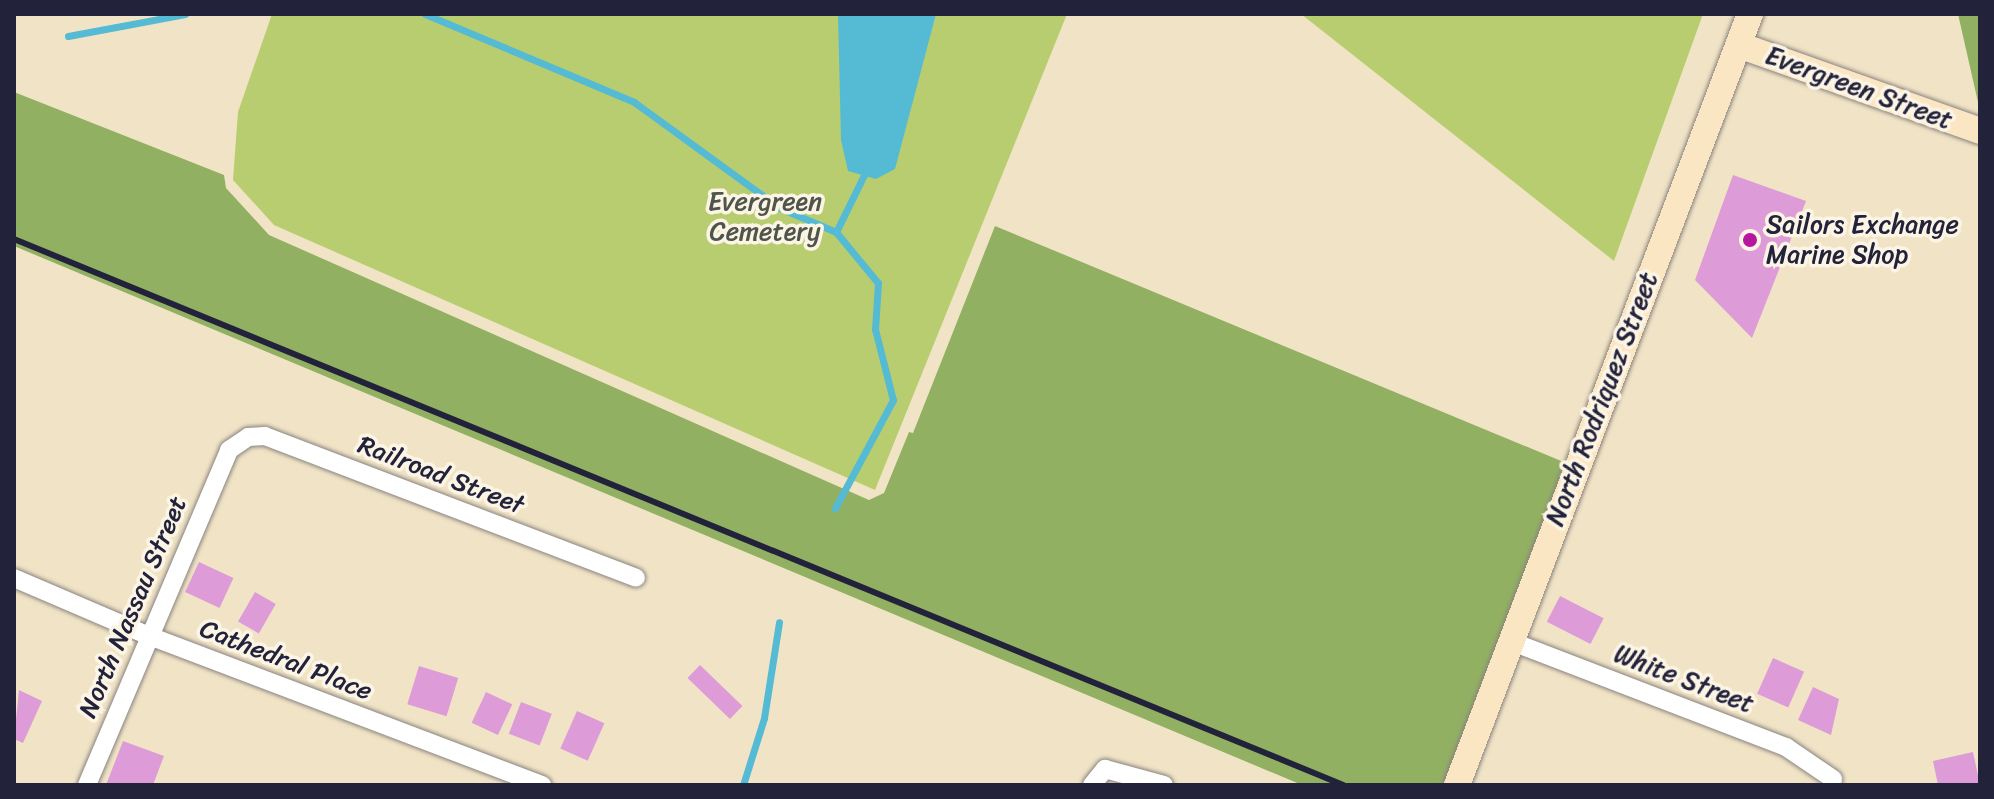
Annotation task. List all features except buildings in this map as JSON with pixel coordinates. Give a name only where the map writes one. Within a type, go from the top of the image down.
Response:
[{"type":"street","name":"North Rodriquez Street","points":[[1457,785],[1750,14]]},
{"type":"street","name":"Evergreen Street","points":[[1739,45],[1980,131]]},
{"type":"street","name":"Railroad Street","points":[[229,450],[248,437],[265,436],[636,578]]},
{"type":"street","name":"North Nassau Street","points":[[87,785],[147,635],[229,450]]},
{"type":"street","name":"Cathedral Place","points":[[14,578],[147,635],[542,785]]},
{"type":"street","name":"White Street","points":[[1510,641],[1786,747],[1833,779]]},
{"type":"street","points":[[1092,785],[1105,769],[1164,785]]},
{"type":"green space","name":"Evergreen Cemetery","points":[[272,14],[1067,14],[875,490],[274,225],[233,180],[238,112]]},
{"type":"green space","points":[[1301,14],[1703,14],[1614,261]]},
{"type":"green space","points":[[1958,14],[1980,14],[1980,111]]},
{"type":"green space","points":[[14,92],[224,175],[226,188],[269,235],[869,500],[884,493],[909,432],[913,433],[995,226],[1566,463],[1444,785],[1302,785],[14,246]]},
{"type":"water","points":[[838,14],[936,14],[895,169],[876,179],[848,171],[841,140]]},
{"type":"waterway","points":[[68,36],[185,14]]},
{"type":"waterway","points":[[425,14],[634,102],[780,208],[836,232],[878,283],[875,329],[893,400],[835,508]]},
{"type":"waterway","points":[[836,232],[864,175]]},
{"type":"waterway","points":[[743,785],[764,718],[779,622]]},
{"type":"railway","points":[[14,239],[1343,785]]},
{"type":"place","name":"Sailors Exchange Marine Shop","points":[[1750,240]]}]
